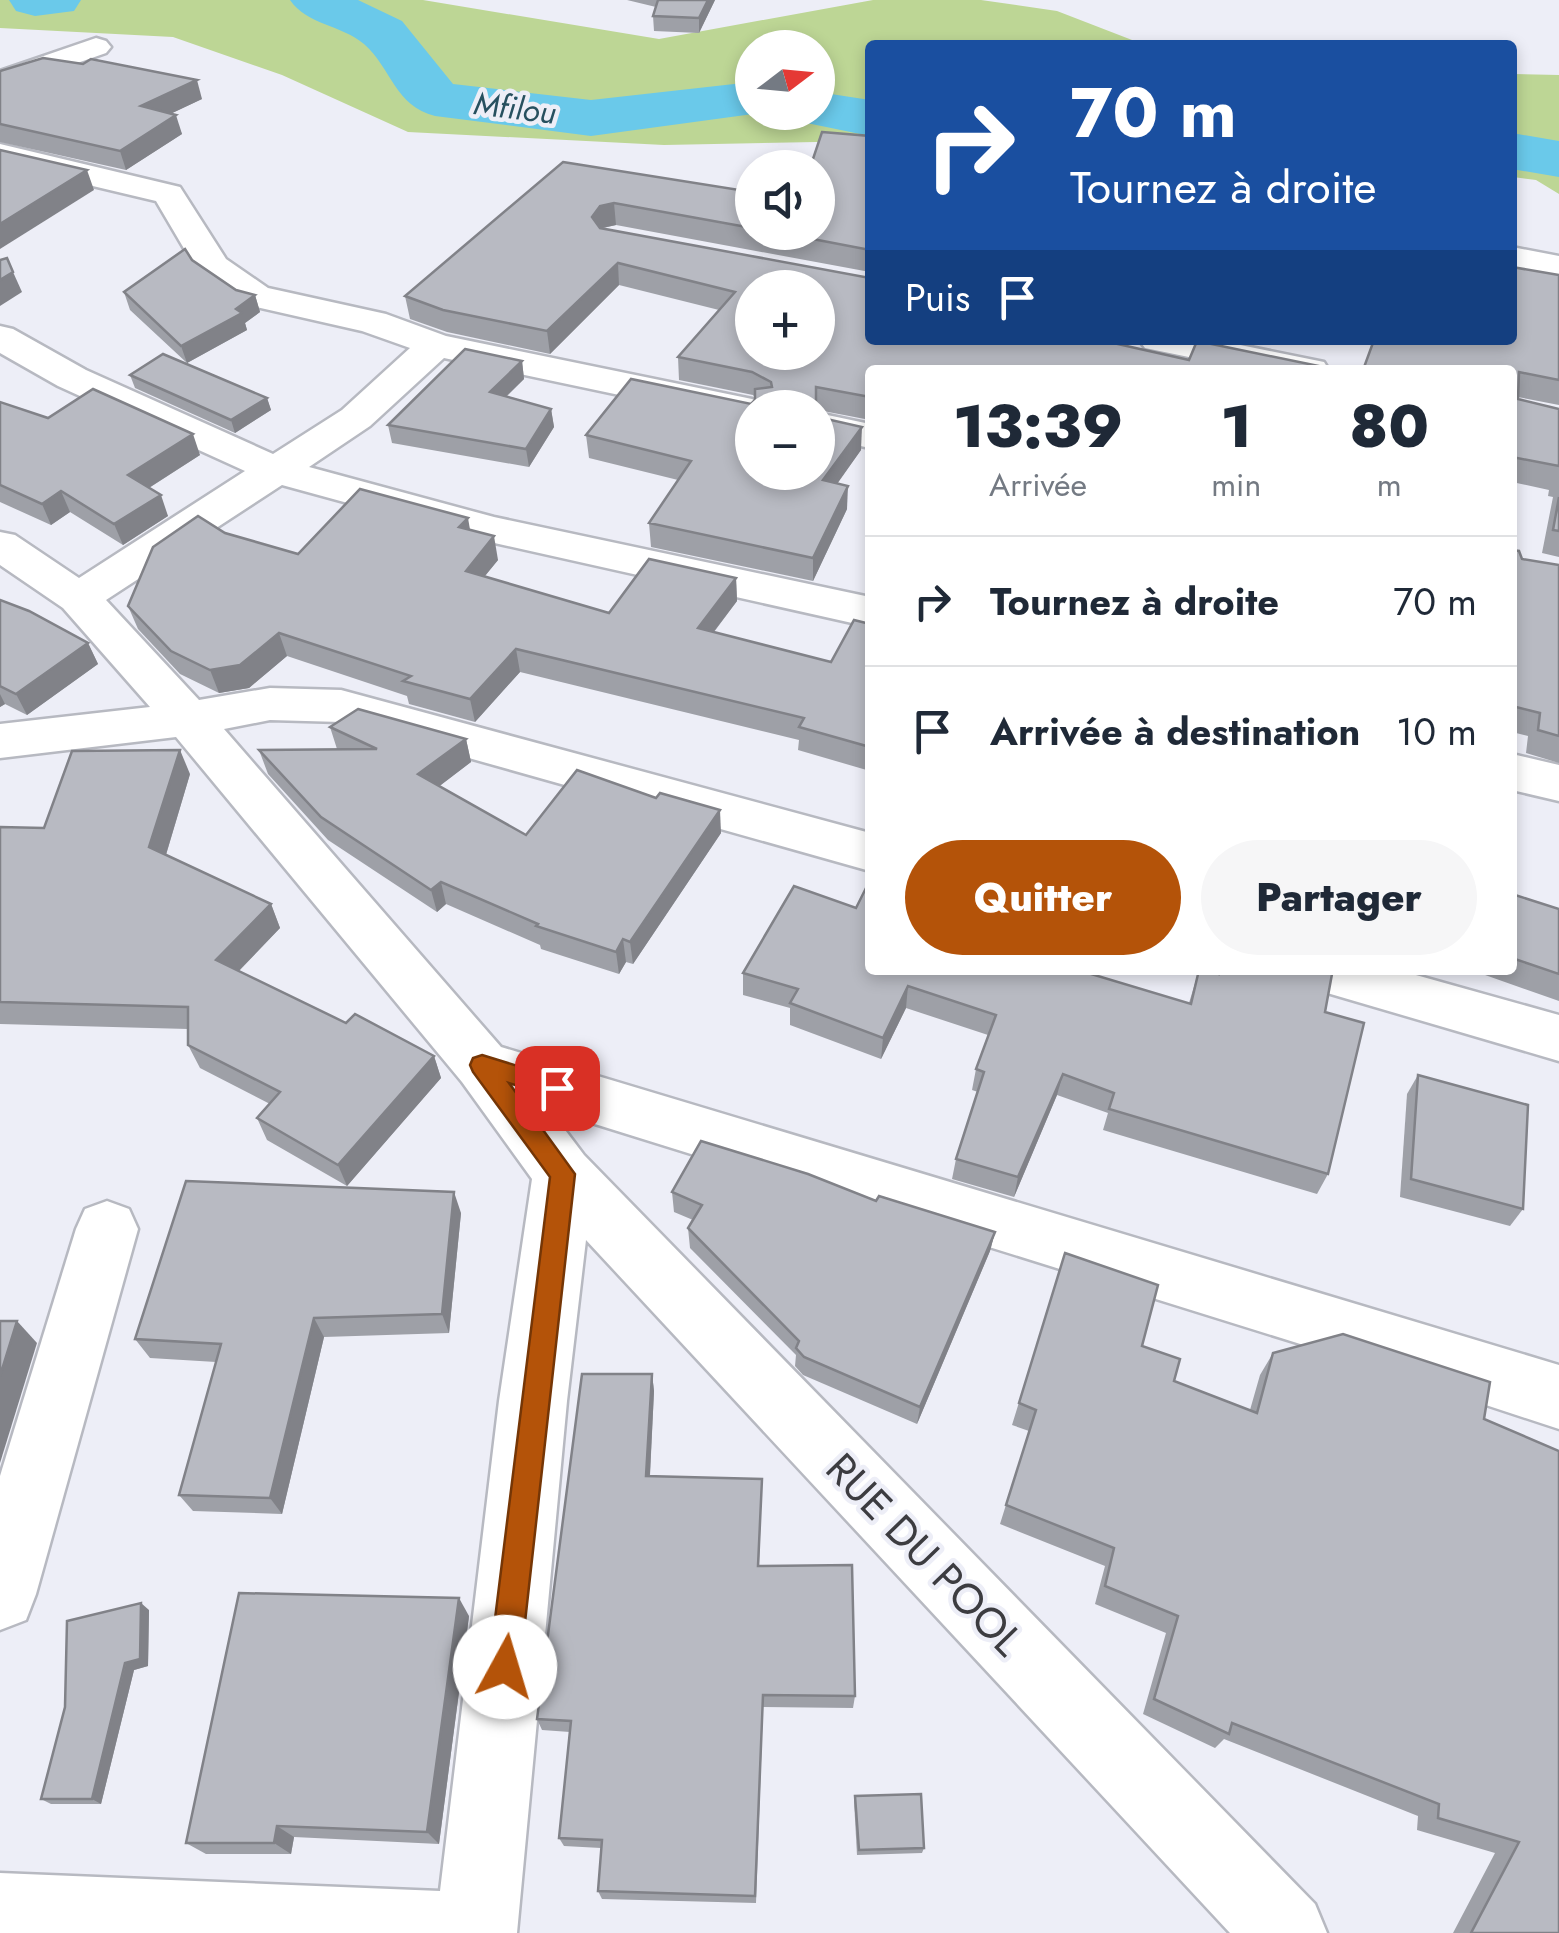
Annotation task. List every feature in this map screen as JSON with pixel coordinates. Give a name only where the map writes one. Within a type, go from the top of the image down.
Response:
[{"type":"street","points":[[0,82],[96,47]]},
{"type":"street","points":[[0,154],[132,182],[168,194],[184,214],[212,266],[256,296],[373,322],[436,345],[735,407]]},
{"type":"street","points":[[1517,259],[1559,267]]},
{"type":"street","points":[[0,337],[72,378],[278,471],[490,529],[865,611]]},
{"type":"street","points":[[79,598],[356,418],[436,345]]},
{"type":"street","points":[[1183,345],[1285,365]]},
{"type":"street","points":[[835,429],[865,435]]},
{"type":"street","name":"RUE DU POOL","points":[[0,545],[79,598],[188,719],[482,1065],[563,1174],[1286,1933]]},
{"type":"street","points":[[0,741],[188,719],[270,704],[341,706],[865,851]]},
{"type":"street","points":[[1517,773],[1559,783]]},
{"type":"street","points":[[1337,975],[1559,1038]]},
{"type":"street","points":[[482,1065],[1313,1318],[1559,1398]]},
{"type":"street","points":[[0,1914],[473,1933],[563,1174]]},
{"type":"street","points":[[0,1594],[107,1229]]},
{"type":"green space","points":[[0,0],[423,0],[659,39],[873,0],[981,0],[1057,11],[1132,40],[865,40],[865,141],[664,145],[408,132],[282,75],[173,37],[0,28]]},
{"type":"green space","points":[[1517,74],[1559,75],[1559,194],[1536,180],[1517,178]]},
{"type":"building","points":[[658,0],[708,0],[699,18],[653,16]]},
{"type":"building","points":[[43,58],[83,64],[91,59],[197,80],[141,106],[176,115],[120,151],[0,124],[0,71]]},
{"type":"building","points":[[822,132],[865,136],[865,249],[835,243],[835,150],[816,150]]},
{"type":"building","points":[[0,150],[87,170],[0,224]]},
{"type":"building","points":[[563,162],[735,189],[735,225],[614,203],[600,206],[592,217],[600,228],[827,270],[735,270],[735,292],[618,263],[547,331],[443,310],[405,296]]},
{"type":"building","points":[[185,249],[192,260],[236,290],[255,295],[236,309],[242,313],[181,346],[124,292]]},
{"type":"building","points":[[7,258],[13,272],[0,280],[0,260]]},
{"type":"building","points":[[1517,268],[1559,275],[1559,380],[1519,372],[1518,399],[1559,409],[1559,466],[1517,458],[1517,365],[1365,365],[1372,345],[1517,345]]},
{"type":"building","points":[[835,272],[865,277],[865,345],[1122,345],[1189,360],[1195,345],[1216,345],[1314,365],[865,365],[865,396],[816,387],[755,390],[772,387],[771,382],[742,370],[835,370]]},
{"type":"building","points":[[735,292],[735,369],[678,357]]},
{"type":"building","points":[[465,349],[522,361],[490,392],[551,409],[526,449],[388,425]]},
{"type":"building","points":[[163,354],[267,398],[231,420],[130,375]]},
{"type":"building","points":[[631,379],[735,401],[735,490],[835,490],[835,483],[848,486],[813,558],[649,523],[691,461],[586,435]]},
{"type":"building","points":[[93,389],[193,434],[128,475],[161,495],[114,524],[61,491],[42,504],[0,485],[0,402],[48,418]]},
{"type":"building","points":[[835,421],[862,427],[835,464]]},
{"type":"building","points":[[360,489],[468,518],[459,527],[494,536],[466,571],[609,613],[649,559],[736,578],[698,628],[831,662],[854,620],[865,623],[865,746],[799,727],[804,718],[516,649],[470,699],[403,681],[411,676],[279,633],[240,665],[210,670],[171,651],[128,606],[153,547],[198,516],[225,533],[298,554]]},
{"type":"building","points":[[1559,497],[1559,531],[1553,530]]},
{"type":"building","points":[[1517,551],[1522,559],[1559,565],[1559,736],[1538,730],[1540,713],[1517,707]]},
{"type":"building","points":[[0,600],[88,643],[16,694],[0,686]]},
{"type":"building","points":[[358,709],[466,739],[418,774],[526,835],[577,770],[656,798],[660,793],[720,810],[630,942],[623,939],[616,952],[536,926],[441,882],[431,890],[321,817],[259,750],[377,749],[330,727]]},
{"type":"building","points":[[180,750],[149,847],[271,904],[216,960],[346,1023],[355,1014],[434,1056],[338,1165],[257,1118],[280,1092],[188,1045],[188,1007],[0,1002],[0,827],[44,828],[72,751]]},
{"type":"building","points":[[794,886],[856,908],[865,890],[865,975],[1095,975],[1191,1004],[1198,975],[1332,975],[1325,1012],[1364,1023],[1328,1174],[1109,1109],[1114,1093],[1063,1074],[1018,1177],[956,1159],[984,1072],[976,1069],[996,1015],[908,986],[883,1038],[790,1003],[798,989],[743,973]]},
{"type":"building","points":[[1517,896],[1559,909],[1559,974],[1517,960]]},
{"type":"building","points":[[1418,1075],[1528,1105],[1523,1209],[1411,1179]]},
{"type":"building","points":[[701,1141],[808,1174],[876,1201],[879,1196],[995,1232],[920,1407],[804,1357],[796,1348],[799,1341],[688,1228],[702,1205],[672,1192]]},
{"type":"building","points":[[186,1181],[454,1192],[442,1314],[314,1318],[270,1498],[179,1495],[221,1344],[135,1339]]},
{"type":"building","points":[[1065,1253],[1158,1285],[1142,1346],[1180,1359],[1174,1381],[1257,1413],[1273,1353],[1343,1334],[1490,1382],[1484,1419],[1559,1451],[1559,1933],[1471,1933],[1519,1842],[1438,1818],[1439,1804],[1232,1723],[1229,1734],[1154,1699],[1178,1616],[1105,1586],[1114,1548],[1006,1505],[1036,1410],[1019,1403]]},
{"type":"building","points":[[0,1321],[17,1321],[0,1376]]},
{"type":"building","points":[[582,1374],[652,1374],[646,1476],[762,1479],[758,1566],[852,1565],[855,1696],[763,1695],[755,1896],[598,1891],[602,1840],[559,1838],[571,1721],[537,1719]]},
{"type":"building","points":[[239,1593],[459,1598],[427,1832],[277,1826],[274,1843],[186,1843]]},
{"type":"building","points":[[141,1603],[140,1659],[125,1663],[92,1799],[41,1799],[65,1707],[67,1621]]},
{"type":"building","points":[[921,1794],[924,1848],[859,1850],[855,1796]]},
{"type":"waterway","name":"Mfilou","points":[[35,0],[55,0]]},
{"type":"waterway","name":"Mfilou","points":[[316,0],[383,32],[435,99],[591,118],[735,101]]},
{"type":"waterway","name":"Mfilou","points":[[835,112],[865,117]]},
{"type":"waterway","name":"Mfilou","points":[[1517,152],[1559,159]]},
{"type":"route","points":[[505,1667],[563,1174],[482,1065],[557,1088]]}]
